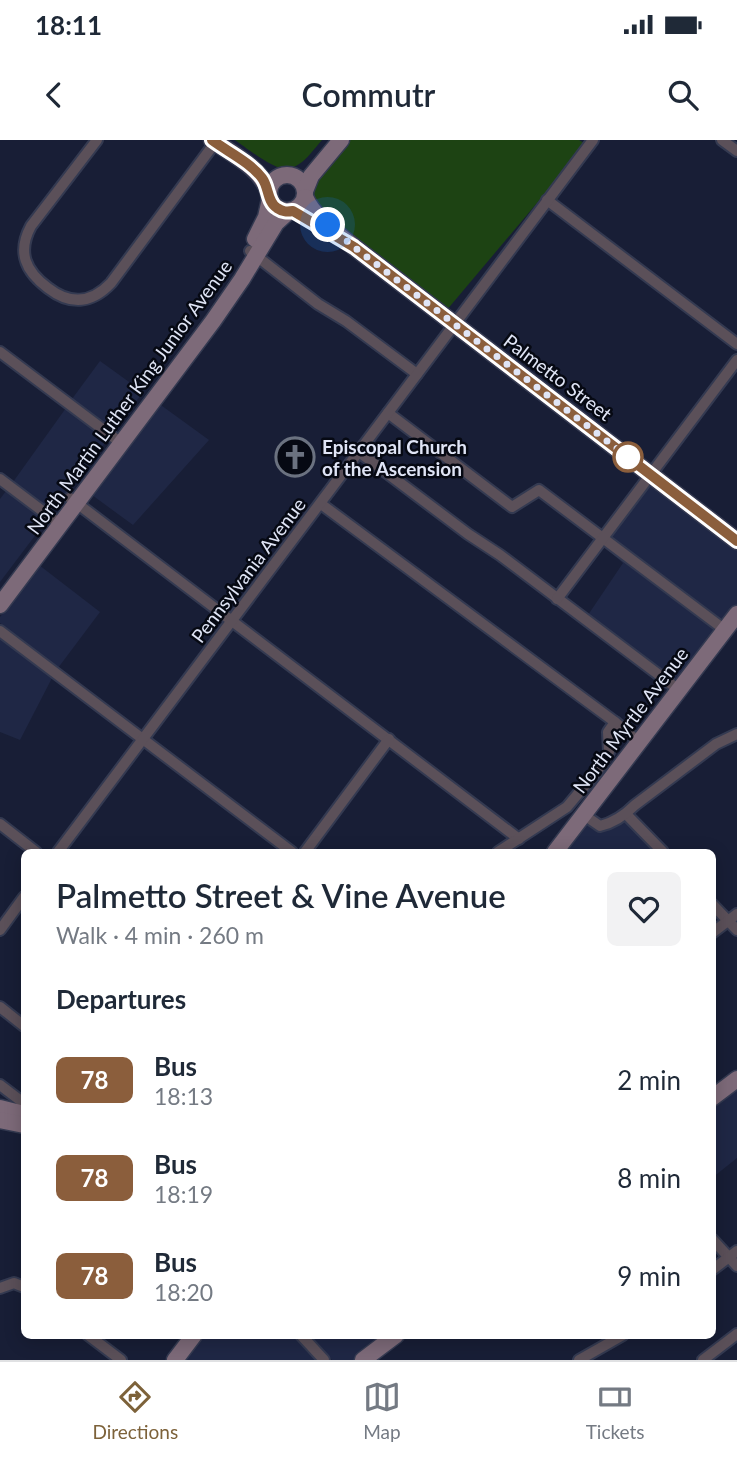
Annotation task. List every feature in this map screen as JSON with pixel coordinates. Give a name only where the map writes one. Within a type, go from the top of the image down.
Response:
[{"type":"street","points":[[97,140],[32,226],[24,249],[27,266],[40,282],[56,293],[75,300],[96,295],[111,283],[217,141]]},
{"type":"street","points":[[269,196],[273,182],[305,166],[329,140]]},
{"type":"street","points":[[217,141],[264,180],[269,196],[277,208],[291,211],[303,203],[313,173],[341,140]]},
{"type":"street","name":"Pennsylvania Avenue","points":[[60,849],[593,140]]},
{"type":"street","points":[[722,140],[737,151]]},
{"type":"street","points":[[217,141],[261,165],[299,180],[305,194]]},
{"type":"street","name":"Palmetto Street","points":[[305,194],[315,213],[354,247],[737,541]]},
{"type":"street","name":"North Martin Luther King Junior Avenue","points":[[253,254],[266,217],[269,196]]},
{"type":"street","points":[[547,200],[737,344]]},
{"type":"street","name":"Palmetto Street","points":[[291,211],[354,247]]},
{"type":"street","name":"North Martin Luther King Junior Avenue","points":[[0,591],[74,500],[276,223],[291,211]]},
{"type":"street","points":[[253,254],[416,374]]},
{"type":"street","points":[[0,352],[118,441]]},
{"type":"street","points":[[557,599],[737,360]]},
{"type":"street","points":[[388,413],[512,507],[539,489],[725,630]]},
{"type":"street","points":[[359,452],[679,690]]},
{"type":"street","points":[[0,479],[57,522]]},
{"type":"street","points":[[74,500],[519,839]]},
{"type":"street","points":[[321,503],[639,742]]},
{"type":"street","name":"North Martin Luther King Junior Avenue","points":[[0,604],[57,522]]},
{"type":"street","name":"North Myrtle Avenue","points":[[557,849],[737,614]]},
{"type":"street","points":[[0,631],[288,849]]},
{"type":"street","points":[[503,849],[567,807],[609,752],[608,732],[615,722]]},
{"type":"street","points":[[584,815],[600,827],[608,824],[626,814],[716,744],[737,734]]},
{"type":"street","points":[[306,849],[389,740]]},
{"type":"street","points":[[626,814],[660,849]]},
{"type":"street","points":[[0,824],[32,849]]},
{"type":"street","points":[[0,930],[21,901]]},
{"type":"street","points":[[716,907],[733,918],[737,930]]},
{"type":"street","points":[[716,930],[733,918]]},
{"type":"street","points":[[0,1007],[21,1024]]},
{"type":"street","points":[[716,1095],[737,1079]]},
{"type":"street","points":[[0,1085],[17,1112]]},
{"type":"street","points":[[716,1242],[733,1254],[737,1266]]},
{"type":"street","points":[[716,1267],[733,1254]]},
{"type":"street","points":[[0,1288],[14,1283],[21,1285]]},
{"type":"street","points":[[703,1360],[737,1334]]},
{"type":"street","points":[[93,1339],[121,1360]]},
{"type":"street","points":[[175,1360],[191,1339]]},
{"type":"street","points":[[305,1339],[324,1360]]},
{"type":"street","points":[[363,1360],[391,1339]]},
{"type":"street","points":[[579,1360],[616,1339]]},
{"type":"shaded area","points":[[100,361],[143,392],[114,431],[72,399]]},
{"type":"shaded area","points":[[158,403],[209,440],[133,525],[92,495],[85,502]]},
{"type":"shaded area","points":[[66,408],[107,440],[53,512],[13,482]]},
{"type":"shaded area","points":[[651,482],[737,548],[737,605],[724,623],[610,537]]},
{"type":"shaded area","points":[[6,491],[46,521],[0,582],[0,499]]},
{"type":"shaded area","points":[[603,546],[717,632],[679,682],[588,615],[623,563]]},
{"type":"shaded area","points":[[39,565],[100,612],[58,668],[0,623],[0,617]]},
{"type":"shaded area","points":[[0,639],[52,678],[20,740],[0,732]]},
{"type":"shaded area","points":[[624,820],[652,849],[564,849],[584,823],[600,832]]},
{"type":"shaded area","points":[[737,1086],[737,1158],[716,1175],[716,1101]]},
{"type":"shaded area","points":[[197,1339],[298,1339],[316,1360],[182,1360]]},
{"type":"shaded area","points":[[313,1339],[383,1339],[355,1360],[332,1360]]},
{"type":"green space","points":[[235,140],[322,140],[303,161],[283,169],[269,163]]},
{"type":"green space","points":[[348,140],[579,140],[584,143],[558,178],[446,311],[357,243],[313,203],[315,179]]},
{"type":"bus line","name":"78","points":[[212,140],[248,165],[264,180],[272,204],[277,208],[293,211],[354,247],[737,541]]},
{"type":"place","name":"Episcopal Church of the Ascension","points":[[295,457]]},
{"type":"route","points":[[328,225],[628,457]]}]
